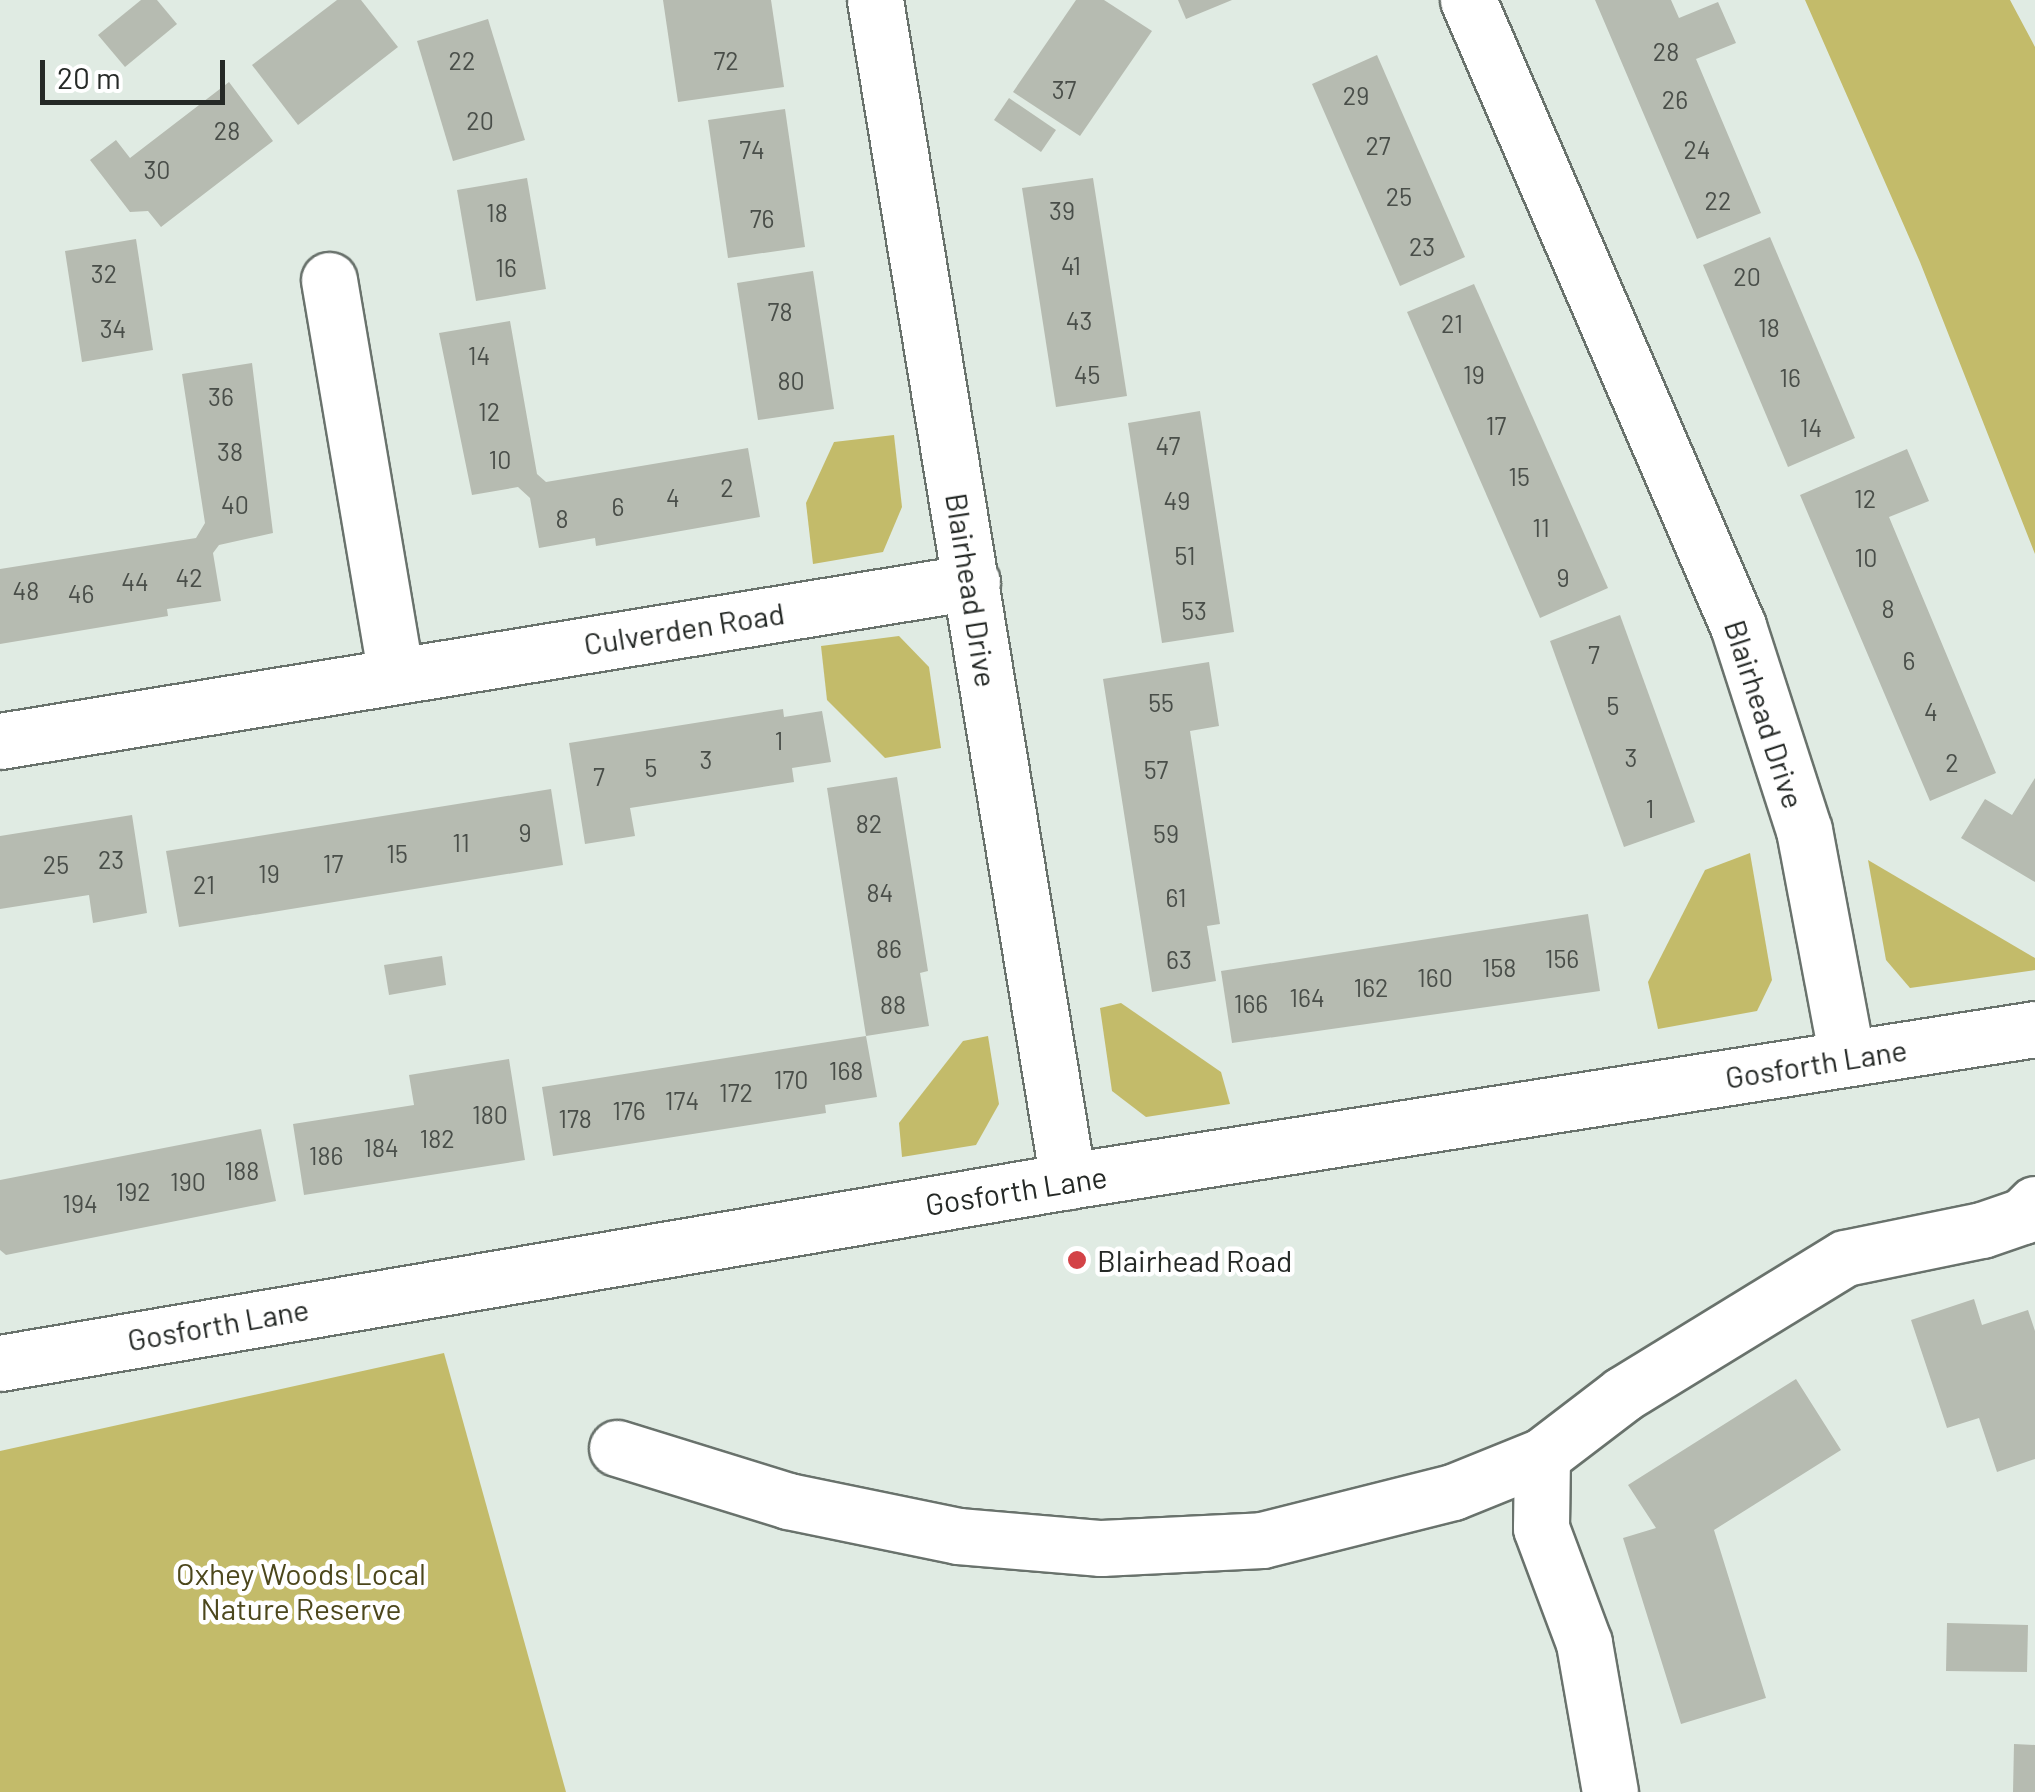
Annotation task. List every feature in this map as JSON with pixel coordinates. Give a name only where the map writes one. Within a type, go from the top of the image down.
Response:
[{"type":"street","name":"Blairhead Drive","points":[[875,0],[1068,1181]]},
{"type":"street","name":"Blairhead Drive","points":[[1468,0],[1738,626],[1804,830],[1847,1058]]},
{"type":"street","points":[[329,280],[396,675]]},
{"type":"street","name":"Culverden Road","points":[[0,740],[972,582]]},
{"type":"street","name":"Gosforth Lane","points":[[0,1363],[1068,1181],[2035,1029]]},
{"type":"street","points":[[617,1448],[826,1509],[958,1536],[1101,1548],[1262,1540],[1434,1498],[1542,1456],[1623,1394],[1844,1258],[1982,1230],[2023,1216],[2035,1204]]},
{"type":"street","points":[[1542,1456],[1541,1528],[1584,1643],[1610,1792]]},
{"type":"green space","points":[[1805,0],[2010,0],[2035,47],[2035,554],[1920,262]]},
{"type":"green space","points":[[894,435],[902,507],[883,552],[813,564],[806,503],[834,442]]},
{"type":"green space","points":[[899,636],[929,667],[941,748],[885,758],[827,700],[821,646]]},
{"type":"green space","points":[[1750,853],[1772,980],[1757,1011],[1658,1029],[1648,982],[1705,870]]},
{"type":"green space","points":[[1868,860],[2035,958],[2035,970],[1910,988],[1886,960]]},
{"type":"green space","points":[[1121,1003],[1221,1072],[1230,1104],[1146,1117],[1112,1091],[1100,1008]]},
{"type":"green space","points":[[988,1036],[999,1104],[976,1145],[902,1157],[899,1123],[963,1041]]},
{"type":"green space","name":"Oxhey Woods Local Nature Reserve","points":[[444,1353],[566,1792],[0,1792],[0,1451]]},
{"type":"building","points":[[141,0],[157,0],[177,24],[125,67],[98,35]]},
{"type":"building","points":[[337,0],[361,0],[398,47],[298,125],[252,65]]},
{"type":"building","points":[[663,0],[771,0],[784,87],[678,102]]},
{"type":"building","points":[[1076,0],[1104,0],[1152,31],[1080,136],[1013,92]]},
{"type":"building","points":[[1178,0],[1232,0],[1186,19]]},
{"type":"building","points":[[1595,0],[1671,0],[1679,18],[1718,2],[1736,43],[1696,59],[1761,213],[1697,239]]},
{"type":"building","points":[[488,19],[525,140],[453,161],[417,41]]},
{"type":"building","points":[[1377,55],[1465,257],[1400,286],[1312,84]]},
{"type":"building","points":[[229,82],[273,141],[161,227],[148,211],[130,212],[90,160],[116,140],[130,158]]},
{"type":"building","points":[[1009,98],[1056,130],[1041,152],[994,120]]},
{"type":"building","points":[[785,109],[805,247],[728,258],[708,120]]},
{"type":"building","points":[[527,178],[546,289],[476,301],[457,190]]},
{"type":"building","points":[[1093,178],[1127,396],[1056,407],[1022,188]]},
{"type":"building","points":[[1770,237],[1855,438],[1788,467],[1703,265]]},
{"type":"building","points":[[136,239],[153,350],[82,362],[65,251]]},
{"type":"building","points":[[813,271],[834,409],[758,420],[737,283]]},
{"type":"building","points":[[1474,284],[1608,588],[1540,618],[1407,312]]},
{"type":"building","points":[[510,321],[537,474],[546,482],[748,448],[760,517],[596,546],[595,538],[539,548],[530,498],[518,487],[472,495],[439,333]]},
{"type":"building","points":[[252,363],[273,533],[219,545],[213,553],[221,601],[167,609],[168,616],[0,644],[0,569],[196,538],[205,523],[182,374]]},
{"type":"building","points":[[1200,411],[1234,632],[1162,643],[1128,423]]},
{"type":"building","points":[[1907,449],[1929,501],[1889,517],[1996,773],[1930,801],[1800,495]]},
{"type":"building","points":[[1620,615],[1695,822],[1624,847],[1550,641]]},
{"type":"building","points":[[1209,662],[1219,726],[1190,731],[1220,924],[1207,926],[1216,981],[1152,992],[1103,679]]},
{"type":"building","points":[[783,709],[784,717],[822,711],[831,762],[792,768],[794,782],[630,808],[635,836],[585,844],[569,743]]},
{"type":"building","points":[[897,777],[928,971],[920,973],[929,1026],[866,1036],[827,788]]},
{"type":"building","points":[[2035,778],[2035,882],[1961,838],[1985,799],[2012,815]]},
{"type":"building","points":[[551,789],[563,865],[179,927],[166,851]]},
{"type":"building","points":[[132,815],[147,913],[93,923],[89,895],[0,909],[0,836]]},
{"type":"building","points":[[1588,914],[1600,991],[1232,1043],[1221,971]]},
{"type":"building","points":[[442,956],[446,985],[389,995],[384,965]]},
{"type":"building","points":[[866,1036],[877,1097],[825,1105],[826,1113],[553,1156],[542,1087]]},
{"type":"building","points":[[509,1059],[525,1160],[304,1195],[293,1124],[414,1105],[409,1075]]},
{"type":"building","points":[[261,1129],[276,1201],[6,1255],[0,1250],[0,1180]]},
{"type":"building","points":[[1974,1299],[1982,1325],[2028,1310],[2035,1331],[2035,1459],[1997,1472],[1979,1418],[1947,1428],[1911,1320]]},
{"type":"building","points":[[1796,1379],[1841,1450],[1714,1530],[1766,1698],[1681,1724],[1623,1538],[1656,1528],[1628,1485]]},
{"type":"building","points":[[1947,1623],[2028,1625],[2027,1672],[1946,1671]]},
{"type":"building","points":[[2014,1744],[2035,1745],[2035,1792],[2013,1792]]},
{"type":"place","name":"Blairhead Road","points":[[1077,1260]]}]
